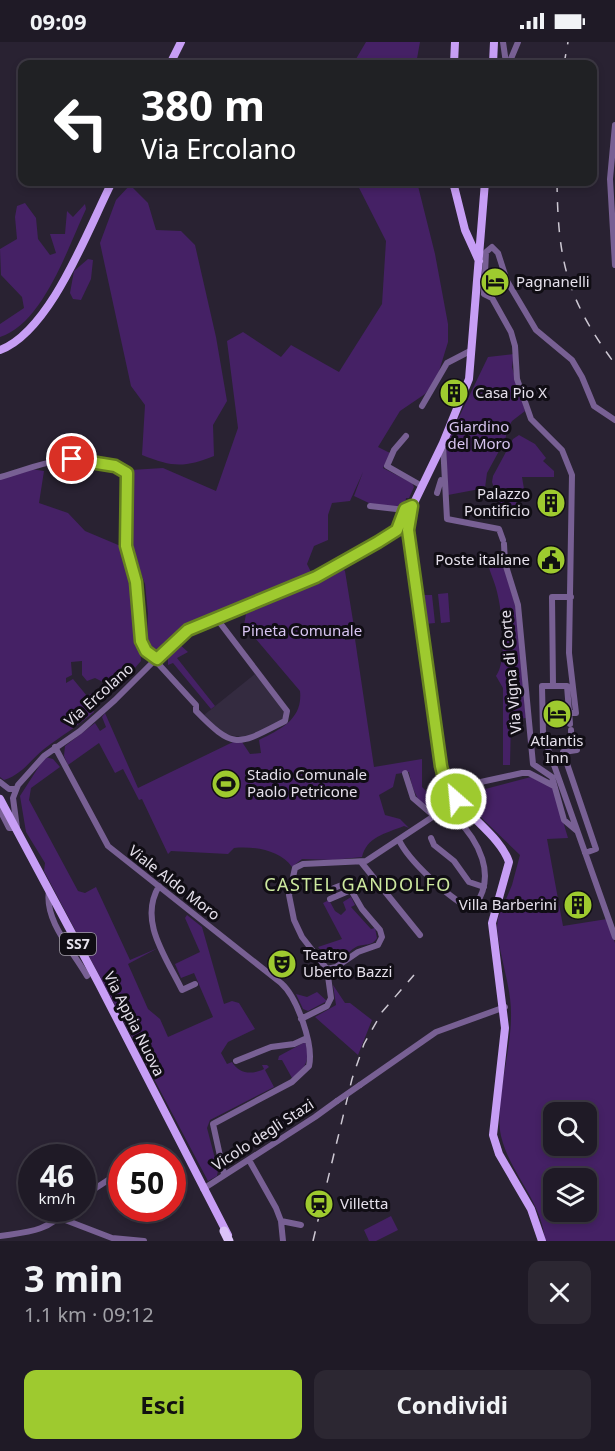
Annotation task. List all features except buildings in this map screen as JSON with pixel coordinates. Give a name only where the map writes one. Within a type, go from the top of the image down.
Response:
[{"type":"highway","points":[[225,1231],[230,1241]]},
{"type":"main road","points":[[172,60],[182,42]]},
{"type":"main road","points":[[454,60],[455,42]]},
{"type":"main road","points":[[493,60],[494,42]]},
{"type":"main road","points":[[0,350],[26,334],[45,310],[110,186]]},
{"type":"main road","points":[[454,186],[468,239],[479,261]]},
{"type":"main road","points":[[485,186],[472,350],[461,358],[468,382],[443,443],[409,508],[408,530],[441,766],[446,784],[459,802],[502,849],[509,862],[507,875],[493,912],[492,926],[494,952],[505,1006],[505,1036],[493,1135],[499,1154],[531,1209],[542,1241]]},
{"type":"main road","points":[[468,239],[481,240]]},
{"type":"main road","name":"Via Appia Nuova","points":[[0,799],[225,1231]]},
{"type":"street","points":[[503,42],[506,60]]},
{"type":"street","points":[[510,60],[518,42]]},
{"type":"street","points":[[615,125],[610,179],[615,265]]},
{"type":"street","points":[[484,294],[486,252],[492,247],[498,253],[507,281],[536,330],[572,360],[594,406],[615,420]]},
{"type":"street","points":[[476,299],[484,294]]},
{"type":"street","points":[[484,294],[492,297],[511,332],[515,346],[518,384],[531,419],[562,450],[571,469],[569,653],[576,713],[570,713]]},
{"type":"street","points":[[422,406],[445,365],[461,358]]},
{"type":"street","points":[[406,436],[394,450],[387,466],[422,486]]},
{"type":"street","points":[[437,493],[445,468],[443,443]]},
{"type":"street","points":[[0,477],[29,466],[62,459],[99,463],[126,471],[126,546],[136,582],[141,641],[146,651],[157,659],[196,705],[196,711],[221,736],[249,741],[287,719],[286,710],[233,644],[217,619]]},
{"type":"street","name":"Via Vigna di Corte","points":[[445,468],[447,519],[499,529],[505,563],[518,605],[532,764],[552,777],[554,786]]},
{"type":"street","points":[[370,506],[409,508]]},
{"type":"street","name":"Via Ercolano","points":[[17,787],[54,747],[97,716],[185,632],[316,577],[359,554],[396,531],[409,508]]},
{"type":"street","points":[[553,686],[552,597],[571,597]]},
{"type":"street","points":[[571,729],[567,686],[542,686],[543,732],[615,937]]},
{"type":"street","name":"Viale Aldo Moro","points":[[54,747],[104,842],[285,986],[294,998],[307,1038],[310,1062],[300,1076],[213,1124],[224,1174]]},
{"type":"street","points":[[577,750],[563,752],[596,849],[585,853]]},
{"type":"street","points":[[405,773],[414,800],[434,816]]},
{"type":"street","points":[[399,840],[411,859],[464,905],[475,906],[484,887],[486,872],[480,853],[434,792],[435,788],[446,784],[467,785],[529,773],[554,786],[564,820],[577,831]]},
{"type":"street","points":[[0,782],[9,789],[17,787],[13,802],[19,824],[16,829],[8,827],[0,810]]},
{"type":"street","points":[[452,793],[467,785]]},
{"type":"street","points":[[459,802],[467,785]]},
{"type":"street","points":[[301,1019],[330,1003],[327,969],[302,937],[294,920],[289,895],[293,872],[297,866],[361,862],[434,816],[451,814]]},
{"type":"street","points":[[431,838],[434,845],[456,864],[469,882],[484,887]]},
{"type":"street","points":[[361,862],[420,935]]},
{"type":"street","points":[[327,969],[338,966],[381,942],[380,930],[362,909],[347,882],[334,888]]},
{"type":"street","points":[[159,886],[150,908],[153,929],[182,990],[195,984]]},
{"type":"street","points":[[330,899],[351,890]]},
{"type":"street","points":[[49,891],[48,903],[54,923],[87,976]]},
{"type":"street","name":"Vicolo degli Stazi","points":[[203,1189],[360,1086],[436,1032],[505,1006]]},
{"type":"street","points":[[236,1061],[270,1047],[294,1044],[307,1038]]},
{"type":"street","points":[[249,1160],[281,1221],[283,1241]]},
{"type":"street","points":[[281,1221],[301,1225]]},
{"type":"street","points":[[0,1236],[23,1238],[53,1222]]},
{"type":"street","points":[[70,1222],[112,1238],[144,1241]]},
{"type":"shaded area","points":[[255,674],[285,710],[285,719],[249,738],[222,734],[204,715]]},
{"type":"green space","points":[[366,42],[420,42],[417,60],[355,60]]},
{"type":"green space","points":[[131,186],[148,203],[156,230],[181,231],[195,245],[216,337],[227,401],[213,425],[214,456],[194,463],[170,464],[142,455],[145,405],[131,386],[100,243],[116,200]]},
{"type":"green space","points":[[358,186],[418,186],[435,254],[448,324],[448,342],[436,381],[425,394],[400,411],[378,447],[390,453],[383,468],[412,483],[414,487],[409,498],[406,498],[404,509],[371,504],[354,496],[363,472],[350,501],[332,503],[328,515],[328,540],[314,546],[307,564],[312,574],[180,628],[156,654],[147,639],[148,614],[145,584],[132,549],[131,470],[163,468],[216,491],[238,428],[227,341],[243,332],[281,357],[291,345],[339,372],[382,304],[386,241]]},
{"type":"green space","points":[[25,203],[36,218],[38,239],[50,255],[56,253],[50,234],[65,234],[67,211],[73,217],[85,204],[86,209],[62,263],[41,301],[29,317],[15,329],[0,337],[0,324],[24,308],[22,297],[1,275],[0,249],[17,239],[15,217],[17,206]]},
{"type":"green space","points":[[88,259],[93,260],[91,279],[81,300],[73,299],[70,293],[74,271]]},
{"type":"green space","name":"Giardino del Moro","points":[[514,354],[512,367],[525,411],[512,421],[508,428],[505,440],[487,473],[485,488],[448,495],[446,444],[488,357]]},
{"type":"green space","points":[[519,435],[535,444],[546,458],[543,461],[554,471],[554,477],[522,477],[525,495],[517,495],[515,516],[503,515],[492,482],[493,476],[513,439]]},
{"type":"green space","points":[[31,469],[44,471],[39,503],[68,513],[85,531],[123,547],[137,599],[141,661],[120,685],[109,685],[95,678],[87,681],[82,675],[82,661],[71,662],[72,675],[66,678],[66,683],[73,679],[87,696],[102,688],[90,705],[94,712],[44,749],[21,770],[4,780],[0,777],[0,478]]},
{"type":"green space","points":[[500,554],[516,608],[526,718],[511,720],[510,765],[503,765],[503,688],[496,676],[502,658],[502,621],[487,557]]},
{"type":"green space","name":"Pineta Comunale","points":[[342,568],[345,571],[354,627],[343,628],[345,640],[355,639],[374,767],[422,759],[422,787],[443,808],[443,811],[428,809],[423,805],[412,786],[409,772],[396,774],[393,787],[379,795],[385,815],[400,819],[409,828],[404,826],[377,837],[364,850],[362,857],[333,860],[302,859],[292,867],[274,853],[250,848],[234,848],[228,854],[171,851],[168,854],[142,799],[139,800],[123,769],[115,773],[99,743],[68,765],[64,756],[65,746],[95,723],[100,731],[106,727],[102,717],[105,713],[138,788],[233,742],[242,742],[250,754],[261,753],[259,740],[289,722],[298,709],[300,691],[244,625],[246,614]]},
{"type":"green space","points":[[448,593],[450,622],[441,623],[438,594]]},
{"type":"green space","points":[[420,595],[432,595],[435,623],[425,624]]},
{"type":"green space","points":[[178,643],[188,652],[177,658],[215,706],[211,709],[173,663],[168,665],[168,653]]},
{"type":"green space","points":[[45,757],[53,759],[60,767],[31,788],[29,800],[78,891],[85,893],[96,887],[130,960],[158,948],[128,964],[148,1009],[160,1019],[168,1037],[213,1017],[194,973],[181,978],[175,964],[200,952],[185,918],[187,915],[202,927],[224,1004],[232,1001],[239,1003],[255,1029],[228,1042],[221,1053],[227,1064],[232,1062],[242,1071],[250,1073],[259,1071],[264,1069],[262,1065],[267,1065],[269,1067],[265,1070],[274,1087],[210,1120],[207,1128],[218,1170],[217,1176],[208,1181],[44,871],[45,863],[26,832],[20,796]]},
{"type":"green space","points":[[531,777],[553,788],[568,838],[547,839],[563,926],[607,919],[615,943],[615,1241],[545,1241],[538,1213],[505,1150],[499,1123],[511,1013],[497,927],[520,855],[465,802],[470,793]]},
{"type":"green space","points":[[351,897],[355,905],[351,907],[371,929],[375,928],[377,938],[373,943],[356,947],[341,959],[331,962],[318,947],[342,939],[323,903],[329,900],[335,911],[341,915],[346,910],[343,902]]},
{"type":"green space","points":[[333,985],[345,1003],[350,1003],[372,1020],[358,1055],[315,1017],[336,1005]]},
{"type":"green space","points":[[317,992],[327,1001],[308,1011],[303,1009],[296,994],[307,997]]},
{"type":"green space","points":[[305,1042],[306,1063],[301,1071],[292,1078],[282,1060],[278,1060],[279,1056]]},
{"type":"green space","points":[[391,1216],[398,1230],[376,1241],[369,1241],[364,1230]]},
{"type":"railway","points":[[565,60],[568,42]]},
{"type":"railway","points":[[557,186],[560,235],[568,279],[586,319],[615,364]]},
{"type":"railway","points":[[313,1241],[352,1079],[364,1044],[382,1012],[414,975]]},
{"type":"place","name":"Pagnanelli","points":[[495,282]]},
{"type":"place","name":"Casa Pio X","points":[[454,393]]},
{"type":"place","name":"Palazzo Pontificio","points":[[551,503]]},
{"type":"place","name":"Poste italiane","points":[[551,560]]},
{"type":"place","name":"Atlantis Inn","points":[[557,714]]},
{"type":"place","name":"Stadio Comunale Paolo Petricone","points":[[226,784]]},
{"type":"place","name":"Villa Barberini","points":[[578,905]]},
{"type":"place","name":"Teatro Uberto Bazzi","points":[[282,964]]},
{"type":"place","name":"Villetta","points":[[319,1204]]},
{"type":"district","name":"CASTEL GANDOLFO","points":[[358,885]]},
{"type":"route","points":[[72,459],[115,466],[127,473],[126,546],[133,564],[136,582],[141,641],[146,651],[157,659],[188,630],[316,577],[359,554],[397,530],[404,517],[405,509],[412,506],[408,530],[441,766],[445,782],[456,799]]}]
